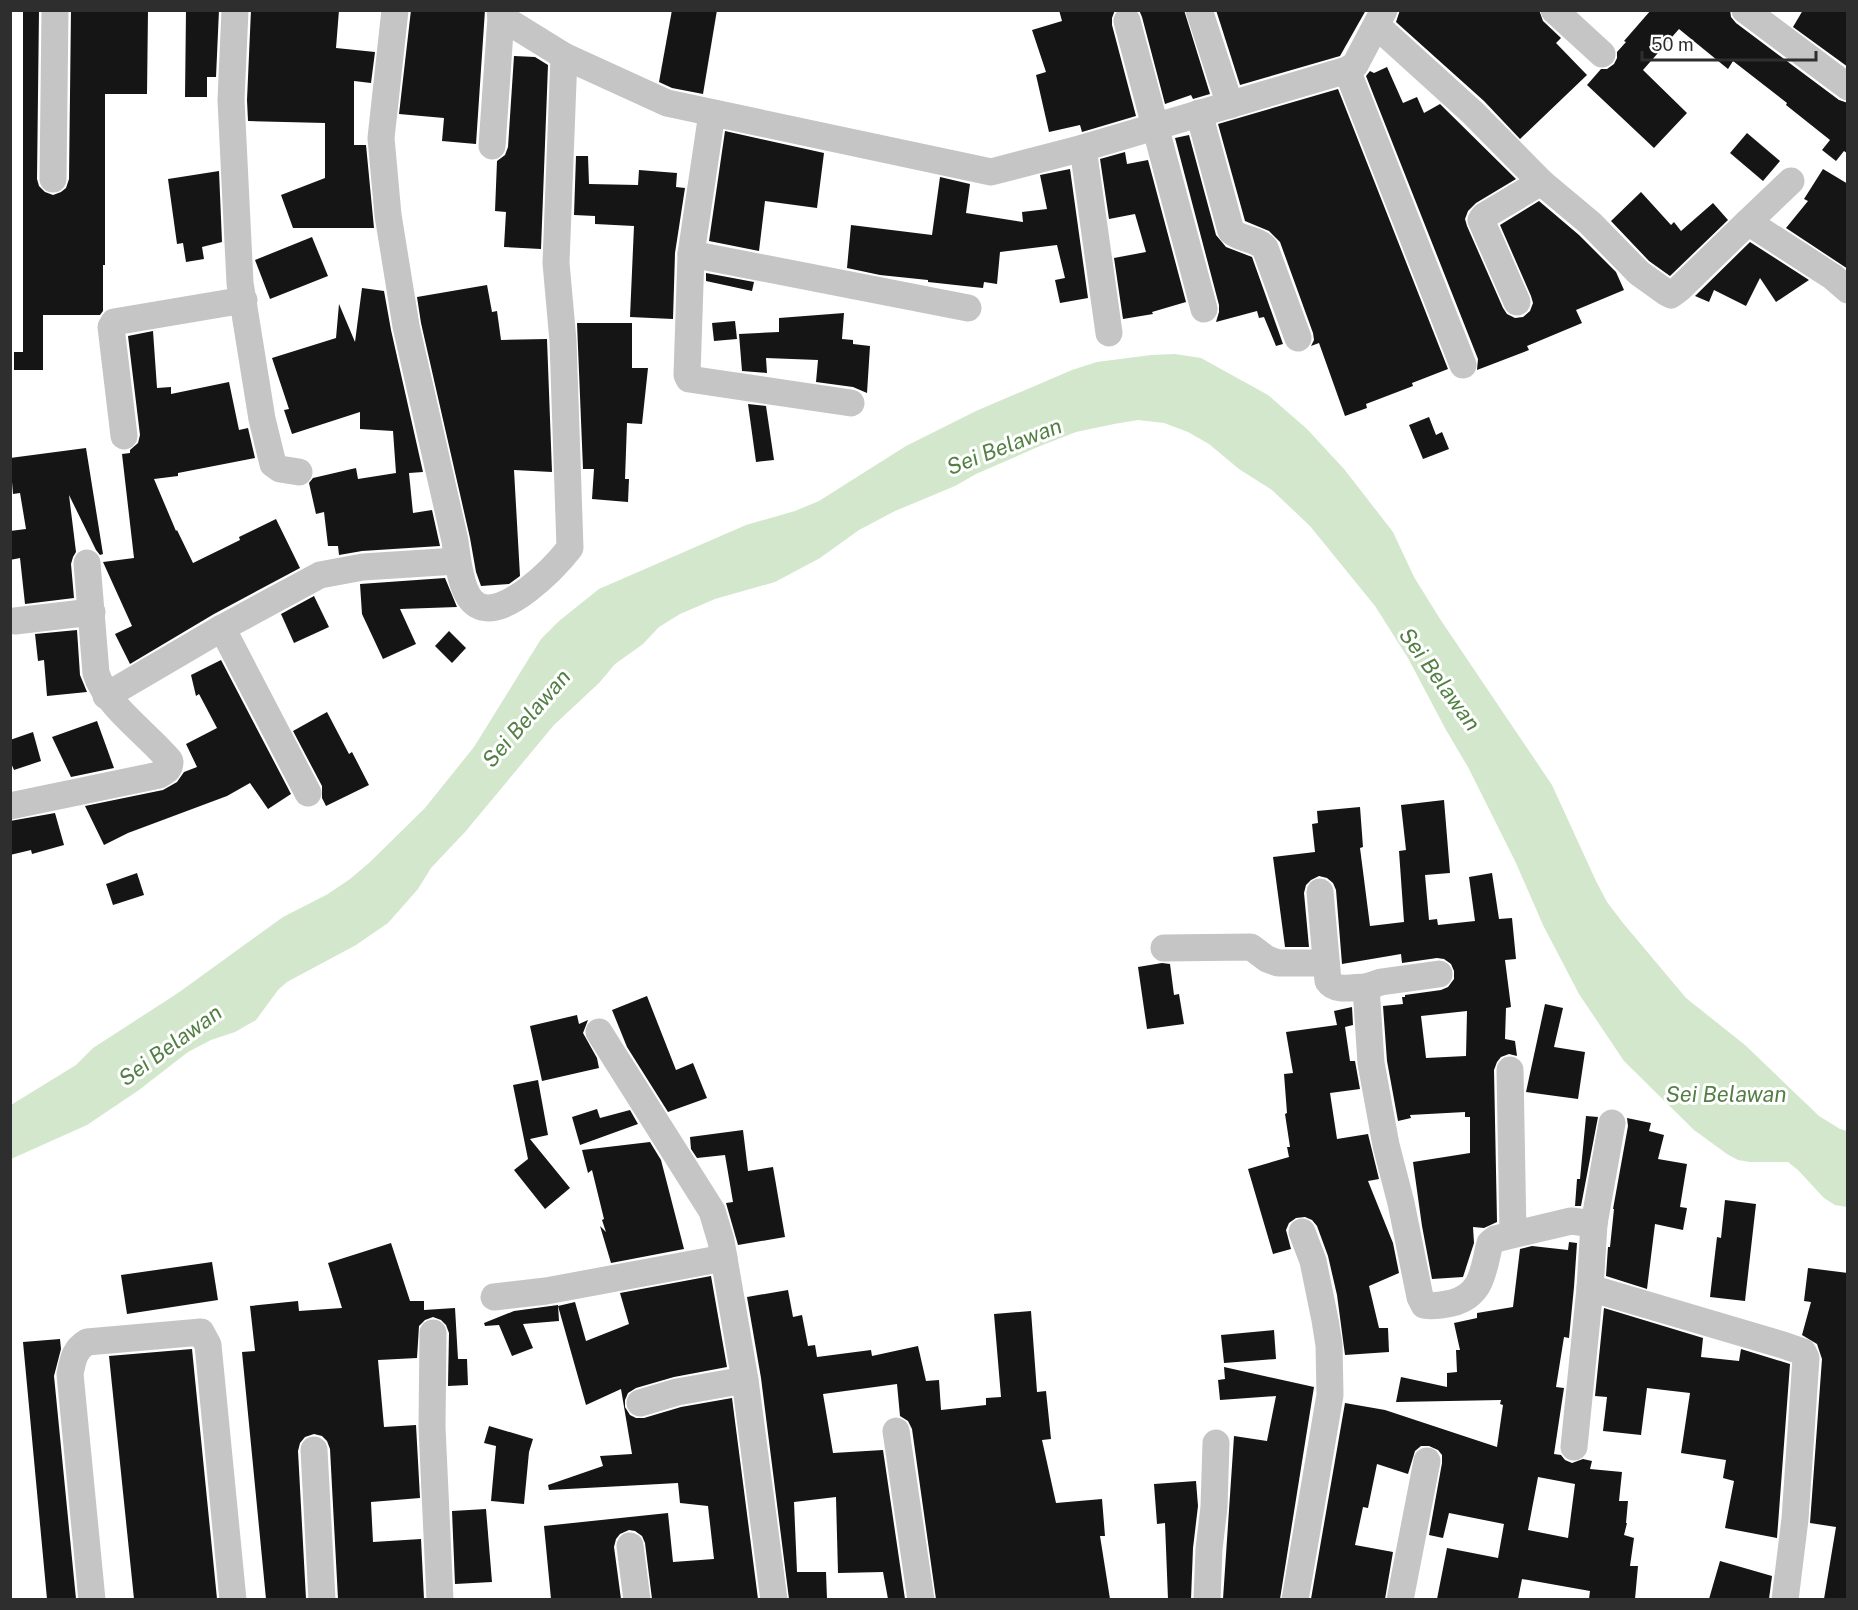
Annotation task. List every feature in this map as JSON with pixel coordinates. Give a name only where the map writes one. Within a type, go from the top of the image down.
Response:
[{"type":"street","points":[[53,179],[56,10]]},
{"type":"street","points":[[235,10],[231,100],[240,283],[262,419],[273,464],[280,469],[299,472]]},
{"type":"street","points":[[395,10],[381,138],[388,215],[406,326],[455,541],[457,561],[468,596],[477,605],[491,608],[500,606],[524,593],[555,568],[570,548],[563,341],[556,263],[564,56]]},
{"type":"street","points":[[1199,10],[1230,105]]},
{"type":"street","points":[[1554,10],[1602,54]]},
{"type":"street","points":[[1745,10],[1848,87]]},
{"type":"street","points":[[492,146],[500,14],[564,56],[667,103],[991,172],[1083,148],[1347,70],[1355,65],[1381,18],[1541,182],[1590,223],[1639,273],[1671,294],[1679,289],[1791,181]]},
{"type":"street","points":[[1127,21],[1204,309]]},
{"type":"street","points":[[1347,70],[1463,365]]},
{"type":"street","points":[[712,112],[691,254],[687,375],[689,379],[851,403]]},
{"type":"street","points":[[1199,113],[1232,231],[1237,237],[1260,242],[1264,248],[1298,338]]},
{"type":"street","points":[[1083,148],[1109,333]]},
{"type":"street","points":[[1517,302],[1481,220],[1541,182]]},
{"type":"street","points":[[1748,222],[1833,277],[1848,290]]},
{"type":"street","points":[[691,254],[969,308]]},
{"type":"street","points":[[124,436],[111,327],[114,322],[243,300]]},
{"type":"street","points":[[106,696],[222,628],[320,575],[363,567],[457,561]]},
{"type":"street","points":[[10,806],[159,775],[170,767],[170,761],[160,748],[106,696],[99,684],[96,673],[87,563]]},
{"type":"street","points":[[15,621],[92,612]]},
{"type":"street","points":[[222,628],[308,793]]},
{"type":"street","points":[[1320,892],[1325,963],[1331,986],[1335,988],[1366,987],[1381,982],[1439,974]]},
{"type":"street","points":[[1164,948],[1251,947],[1267,959],[1278,963],[1325,963]]},
{"type":"street","points":[[1366,987],[1371,1063],[1386,1145],[1401,1203],[1420,1297],[1424,1305],[1444,1305],[1460,1301],[1472,1294],[1479,1285],[1490,1243],[1495,1239],[1571,1221],[1594,1224]]},
{"type":"street","points":[[599,1032],[712,1211],[721,1241],[746,1380],[774,1599]]},
{"type":"street","points":[[1510,1070],[1514,1234]]},
{"type":"street","points":[[1574,1447],[1594,1224],[1612,1123]]},
{"type":"street","points":[[1295,1599],[1330,1395],[1329,1345],[1325,1320],[1312,1261],[1302,1232]]},
{"type":"street","points":[[494,1297],[546,1291],[724,1258]]},
{"type":"street","points":[[1590,1288],[1783,1345],[1806,1358],[1796,1508],[1785,1599]]},
{"type":"street","points":[[92,1599],[70,1374],[73,1357],[79,1347],[87,1342],[201,1332],[208,1345],[233,1599]]},
{"type":"street","points":[[433,1333],[432,1426],[440,1599]]},
{"type":"street","points":[[640,1403],[677,1392],[746,1380]]},
{"type":"street","points":[[896,1431],[921,1599]]},
{"type":"street","points":[[1207,1599],[1216,1443]]},
{"type":"street","points":[[314,1450],[322,1599]]},
{"type":"street","points":[[1400,1599],[1427,1461]]},
{"type":"street","points":[[630,1546],[637,1599]]},
{"type":"water","name":"Sei Belawan","points":[[1175,354],[1201,358],[1268,395],[1307,429],[1344,469],[1393,532],[1414,577],[1440,619],[1552,785],[1607,902],[1686,998],[1745,1045],[1819,1116],[1847,1131],[1847,1207],[1835,1205],[1824,1198],[1788,1162],[1750,1162],[1738,1160],[1727,1154],[1694,1130],[1624,1061],[1579,994],[1543,925],[1516,863],[1468,767],[1408,658],[1375,606],[1310,526],[1272,490],[1239,469],[1209,444],[1188,432],[1164,423],[1138,420],[1076,432],[1040,446],[895,511],[859,530],[820,558],[775,582],[715,599],[680,614],[659,627],[643,644],[615,664],[599,683],[554,725],[465,832],[431,868],[418,889],[388,923],[356,945],[287,982],[278,990],[256,1020],[235,1032],[211,1040],[188,1052],[139,1090],[87,1125],[11,1159],[11,1105],[76,1065],[93,1048],[178,993],[283,917],[328,894],[369,863],[425,808],[474,747],[541,639],[559,621],[599,589],[746,525],[795,511],[819,501],[906,446],[976,411],[1072,370],[1097,362]]},
{"type":"building","points":[[23,10],[39,10],[37,179],[39,186],[45,192],[53,195],[66,188],[69,179],[71,10],[148,10],[147,94],[105,94],[103,311],[100,315],[43,315],[43,370],[14,370],[14,352],[23,352]]},
{"type":"building","points":[[186,10],[219,10],[216,77],[207,77],[207,97],[185,97]]},
{"type":"building","points":[[251,10],[339,10],[336,48],[375,52],[371,83],[354,81],[354,145],[366,145],[374,228],[293,228],[281,195],[325,178],[325,123],[248,121]]},
{"type":"building","points":[[411,10],[485,10],[476,144],[442,141],[444,118],[399,114]]},
{"type":"building","points":[[672,10],[717,10],[703,94],[672,88],[659,82]]},
{"type":"building","points":[[1059,10],[1115,10],[1112,25],[1136,116],[1082,132],[1080,125],[1049,132],[1036,75],[1046,72],[1032,30],[1062,21]]},
{"type":"building","points":[[1139,10],[1184,10],[1210,94],[1193,99],[1191,95],[1165,104]]},
{"type":"building","points":[[1216,10],[1366,10],[1340,56],[1240,85]]},
{"type":"building","points":[[1400,10],[1539,10],[1543,21],[1561,38],[1556,43],[1587,75],[1520,139],[1484,101],[1396,22]]},
{"type":"building","points":[[1651,10],[1730,10],[1731,17],[1736,23],[1839,100],[1848,103],[1848,154],[1844,151],[1836,161],[1822,150],[1830,140],[1786,105],[1787,103],[1733,61],[1728,69],[1679,29],[1643,70],[1687,113],[1654,148],[1587,85],[1601,69],[1607,69],[1614,64],[1617,52],[1626,42],[1624,41]]},
{"type":"building","points":[[1803,10],[1848,10],[1848,67],[1793,27]]},
{"type":"building","points":[[514,56],[535,57],[548,65],[541,249],[504,247],[506,212],[495,211],[497,161],[505,155],[508,147]]},
{"type":"building","points":[[1387,67],[1403,103],[1417,97],[1424,113],[1440,104],[1516,179],[1476,203],[1468,211],[1465,219],[1507,314],[1515,318],[1523,317],[1530,311],[1533,303],[1500,225],[1539,201],[1579,235],[1616,272],[1624,290],[1576,310],[1582,323],[1527,346],[1529,350],[1477,370],[1478,359],[1366,76],[1370,71],[1374,73]]},
{"type":"building","points":[[1338,89],[1448,369],[1412,383],[1413,386],[1366,404],[1367,408],[1345,416],[1319,343],[1311,346],[1314,340],[1313,333],[1280,242],[1269,231],[1245,221],[1218,124]]},
{"type":"building","points":[[725,131],[824,153],[817,208],[765,201],[759,251],[709,241]]},
{"type":"building","points":[[1747,133],[1780,161],[1763,181],[1730,153]]},
{"type":"building","points":[[1189,135],[1216,235],[1226,247],[1252,257],[1283,344],[1276,346],[1264,317],[1259,318],[1257,311],[1216,322],[1219,305],[1175,138]]},
{"type":"building","points":[[1125,152],[1127,164],[1148,160],[1186,302],[1152,312],[1153,314],[1123,319],[1114,258],[1146,252],[1135,214],[1109,219],[1100,159]]},
{"type":"building","points":[[576,156],[588,156],[589,184],[638,185],[639,170],[677,173],[676,187],[685,188],[675,253],[673,319],[630,317],[634,226],[595,224],[595,216],[574,215]]},
{"type":"building","points":[[1070,169],[1088,298],[1060,303],[1055,280],[1065,278],[1057,245],[1000,252],[997,284],[984,282],[983,288],[880,275],[847,268],[851,225],[932,235],[940,177],[970,184],[966,213],[1023,222],[1022,212],[1047,209],[1040,175]]},
{"type":"building","points":[[1823,169],[1848,184],[1848,269],[1786,228],[1808,201],[1804,199]]},
{"type":"building","points":[[219,171],[222,242],[202,247],[204,259],[186,262],[183,243],[177,244],[168,179]]},
{"type":"building","points":[[1641,192],[1671,225],[1674,222],[1681,231],[1713,203],[1728,220],[1670,276],[1649,261],[1611,221]]},
{"type":"building","points":[[312,237],[328,276],[270,299],[255,260]]},
{"type":"building","points":[[1750,242],[1809,280],[1776,302],[1760,278],[1746,306],[1714,290],[1709,302],[1695,296]]},
{"type":"building","points":[[706,273],[754,282],[752,291],[706,281]]},
{"type":"building","points":[[487,285],[492,312],[497,311],[501,340],[547,339],[552,472],[514,470],[520,576],[509,584],[481,586],[476,572],[417,297]]},
{"type":"building","points":[[362,288],[384,291],[423,472],[409,473],[413,513],[432,510],[440,546],[362,551],[339,555],[338,546],[328,546],[324,512],[316,514],[309,483],[313,478],[356,468],[358,479],[396,473],[393,431],[360,429],[360,412],[292,434],[284,410],[289,409],[272,358],[336,338],[339,304],[355,342]]},
{"type":"building","points":[[844,313],[842,339],[853,340],[853,344],[870,346],[867,393],[853,387],[816,382],[818,360],[766,358],[767,373],[742,371],[739,334],[779,332],[779,318]]},
{"type":"building","points":[[735,321],[737,339],[714,341],[712,323]]},
{"type":"building","points":[[577,323],[632,323],[632,368],[648,368],[642,424],[627,423],[625,479],[629,479],[628,502],[592,499],[594,469],[583,469]]},
{"type":"building","points":[[153,331],[157,388],[171,387],[171,394],[229,382],[239,430],[248,428],[255,458],[178,473],[178,476],[154,479],[176,531],[193,563],[276,519],[300,568],[214,614],[130,664],[115,634],[132,626],[103,562],[134,558],[122,454],[130,453],[130,450],[138,443],[140,435],[128,336]]},
{"type":"building","points":[[748,404],[766,406],[774,460],[756,462]]},
{"type":"building","points":[[1429,417],[1436,435],[1442,432],[1449,449],[1423,459],[1409,425]]},
{"type":"building","points":[[86,448],[103,554],[100,555],[96,550],[69,495],[76,552],[71,564],[74,598],[25,604],[20,558],[10,560],[10,531],[26,529],[20,493],[13,494],[10,458]]},
{"type":"building","points":[[445,578],[457,607],[400,609],[416,644],[383,659],[362,614],[360,584]]},
{"type":"building","points":[[314,596],[329,627],[294,643],[281,614]]},
{"type":"building","points":[[77,630],[80,675],[87,692],[47,696],[44,660],[38,661],[35,634]]},
{"type":"building","points":[[449,631],[466,648],[452,663],[435,646]]},
{"type":"building","points":[[221,660],[291,794],[268,809],[250,783],[227,796],[128,833],[104,845],[85,806],[163,790],[177,782],[184,772],[197,767],[186,744],[217,728],[199,694],[196,696],[191,675]]},
{"type":"building","points":[[327,712],[349,754],[352,752],[369,785],[326,806],[322,798],[322,786],[293,731]]},
{"type":"building","points":[[97,721],[114,768],[71,777],[52,737]]},
{"type":"building","points":[[33,732],[41,761],[14,770],[10,761],[10,740]]},
{"type":"building","points":[[1444,800],[1450,873],[1425,875],[1429,920],[1437,919],[1438,925],[1475,921],[1469,877],[1492,873],[1499,919],[1512,918],[1516,959],[1505,960],[1511,1007],[1506,1008],[1505,1039],[1515,1041],[1517,1056],[1509,1054],[1501,1057],[1494,1070],[1497,1222],[1484,1228],[1473,1227],[1474,1243],[1463,1277],[1432,1279],[1413,1162],[1470,1153],[1470,1117],[1465,1117],[1465,1112],[1410,1115],[1411,1118],[1398,1121],[1387,1061],[1383,1006],[1403,1004],[1402,997],[1405,995],[1448,987],[1454,979],[1451,964],[1444,959],[1437,958],[1402,963],[1401,954],[1342,964],[1336,890],[1327,878],[1319,876],[1306,885],[1304,893],[1309,947],[1285,947],[1273,857],[1315,852],[1312,824],[1318,823],[1317,811],[1360,807],[1363,847],[1360,848],[1370,926],[1404,922],[1399,851],[1406,850],[1401,805]],"holes":[[[1467,1011],[1466,1056],[1426,1058],[1421,1016]]]},
{"type":"building","points":[[55,813],[64,845],[32,854],[31,850],[10,855],[10,821]]},
{"type":"building","points":[[137,873],[144,895],[113,905],[106,884]]},
{"type":"building","points":[[1170,964],[1174,995],[1179,994],[1184,1024],[1147,1029],[1138,967]]},
{"type":"building","points":[[647,996],[676,1070],[693,1063],[707,1098],[668,1112],[627,1047],[612,1010]]},
{"type":"building","points":[[1545,1004],[1563,1008],[1554,1047],[1585,1052],[1578,1099],[1526,1092]]},
{"type":"building","points":[[1352,1007],[1353,1025],[1345,1027],[1350,1061],[1355,1061],[1360,1089],[1330,1093],[1337,1139],[1368,1134],[1379,1179],[1368,1181],[1393,1243],[1399,1273],[1369,1286],[1379,1328],[1388,1328],[1389,1352],[1345,1355],[1337,1295],[1328,1256],[1317,1226],[1305,1217],[1296,1218],[1289,1223],[1286,1230],[1291,1249],[1273,1254],[1248,1169],[1289,1157],[1284,1074],[1293,1073],[1286,1032],[1337,1025],[1334,1011]]},
{"type":"building","points":[[577,1015],[579,1024],[588,1020],[583,1033],[597,1058],[599,1068],[542,1081],[530,1026]]},
{"type":"building","points":[[538,1080],[548,1135],[530,1139],[570,1188],[545,1209],[514,1170],[528,1159],[513,1085]]},
{"type":"building","points":[[597,1109],[600,1118],[630,1110],[638,1124],[580,1145],[572,1117]]},
{"type":"building","points":[[1586,1116],[1598,1117],[1581,1206],[1575,1206],[1577,1179],[1580,1179]]},
{"type":"building","points":[[1627,1118],[1651,1123],[1649,1131],[1664,1135],[1658,1159],[1687,1164],[1680,1207],[1687,1208],[1683,1230],[1655,1224],[1647,1289],[1606,1276],[1613,1209],[1628,1126]]},
{"type":"building","points":[[743,1130],[748,1171],[773,1167],[785,1237],[738,1245],[726,1203],[733,1202],[725,1155],[697,1158],[691,1149],[690,1137]]},
{"type":"building","points":[[650,1142],[661,1160],[684,1249],[611,1263],[600,1226],[606,1232],[592,1170],[588,1173],[582,1150]]},
{"type":"building","points":[[1725,1200],[1756,1204],[1745,1301],[1710,1297],[1717,1237],[1721,1238]]},
{"type":"building","points":[[1569,1242],[1577,1243],[1569,1338],[1564,1337],[1556,1387],[1564,1388],[1554,1454],[1561,1455],[1572,1463],[1583,1459],[1592,1461],[1590,1469],[1622,1472],[1619,1501],[1628,1501],[1624,1535],[1634,1538],[1630,1566],[1638,1566],[1635,1599],[1589,1599],[1590,1591],[1522,1579],[1518,1599],[1437,1599],[1447,1548],[1498,1558],[1504,1524],[1449,1513],[1443,1538],[1429,1535],[1442,1455],[1438,1450],[1429,1446],[1421,1446],[1415,1451],[1408,1474],[1377,1464],[1368,1508],[1363,1507],[1355,1545],[1393,1552],[1385,1599],[1311,1599],[1345,1403],[1385,1410],[1497,1447],[1503,1405],[1500,1404],[1501,1400],[1396,1402],[1401,1377],[1447,1387],[1447,1373],[1457,1372],[1456,1350],[1460,1350],[1454,1323],[1477,1318],[1477,1313],[1513,1307],[1520,1249],[1532,1246],[1568,1250]],"holes":[[[1538,1477],[1575,1484],[1568,1538],[1528,1530]]]},
{"type":"building","points":[[391,1243],[410,1301],[424,1301],[424,1310],[455,1308],[458,1359],[467,1359],[468,1385],[448,1386],[449,1333],[441,1320],[433,1317],[425,1320],[419,1326],[417,1358],[378,1360],[384,1427],[416,1425],[420,1498],[371,1502],[373,1542],[421,1539],[424,1599],[338,1599],[330,1449],[322,1436],[314,1434],[305,1437],[298,1451],[306,1599],[266,1599],[242,1352],[255,1351],[250,1306],[298,1301],[299,1311],[342,1308],[328,1263]]},
{"type":"building","points":[[212,1262],[218,1300],[127,1314],[121,1275]]},
{"type":"building","points":[[1808,1268],[1848,1273],[1848,1599],[1824,1599],[1836,1527],[1810,1523],[1822,1359],[1817,1344],[1802,1335],[1811,1302],[1804,1301]]},
{"type":"building","points":[[711,1276],[727,1367],[674,1377],[636,1388],[628,1393],[625,1407],[630,1415],[644,1418],[681,1407],[732,1398],[758,1599],[652,1599],[645,1543],[642,1536],[629,1530],[620,1534],[614,1547],[621,1599],[551,1599],[544,1526],[668,1513],[673,1562],[714,1559],[708,1506],[680,1503],[678,1483],[549,1490],[548,1485],[603,1466],[600,1456],[632,1454],[621,1389],[586,1405],[558,1306],[575,1302],[586,1341],[629,1324],[620,1293]]},
{"type":"building","points":[[788,1290],[793,1317],[802,1315],[808,1346],[815,1345],[817,1357],[871,1350],[872,1356],[918,1346],[926,1381],[939,1380],[941,1410],[986,1405],[986,1398],[1001,1397],[994,1314],[1031,1311],[1037,1392],[1046,1391],[1051,1439],[1042,1440],[1056,1503],[1102,1499],[1105,1536],[1100,1536],[1110,1599],[936,1599],[912,1429],[908,1421],[900,1416],[897,1384],[823,1394],[833,1453],[883,1450],[905,1599],[888,1599],[883,1572],[838,1573],[836,1497],[794,1502],[797,1572],[826,1572],[827,1599],[789,1599],[761,1378],[747,1297]]},
{"type":"building","points":[[558,1305],[559,1321],[523,1324],[533,1348],[512,1356],[499,1325],[485,1326],[484,1323],[514,1311]]},
{"type":"building","points":[[1604,1308],[1703,1338],[1701,1357],[1739,1361],[1741,1349],[1790,1364],[1777,1538],[1725,1528],[1734,1481],[1723,1478],[1726,1460],[1681,1453],[1690,1393],[1647,1388],[1641,1435],[1603,1431],[1607,1397],[1595,1396]]},
{"type":"building","points":[[1274,1330],[1276,1359],[1224,1363],[1221,1335]]},
{"type":"building","points":[[60,1339],[61,1349],[54,1376],[76,1599],[47,1599],[23,1342]]},
{"type":"building","points":[[192,1349],[217,1599],[134,1599],[109,1356]]},
{"type":"building","points":[[1224,1367],[1314,1387],[1280,1599],[1223,1599],[1234,1436],[1267,1441],[1276,1396],[1220,1400],[1218,1380],[1225,1379]]},
{"type":"building","points":[[489,1426],[533,1439],[529,1452],[524,1504],[491,1501],[496,1446],[484,1443]]},
{"type":"building","points":[[1196,1481],[1198,1506],[1193,1548],[1191,1599],[1168,1599],[1165,1523],[1157,1524],[1154,1484]]},
{"type":"building","points":[[486,1509],[492,1582],[455,1584],[452,1511]]},
{"type":"building","points":[[1720,1561],[1772,1576],[1769,1599],[1709,1599]]}]
